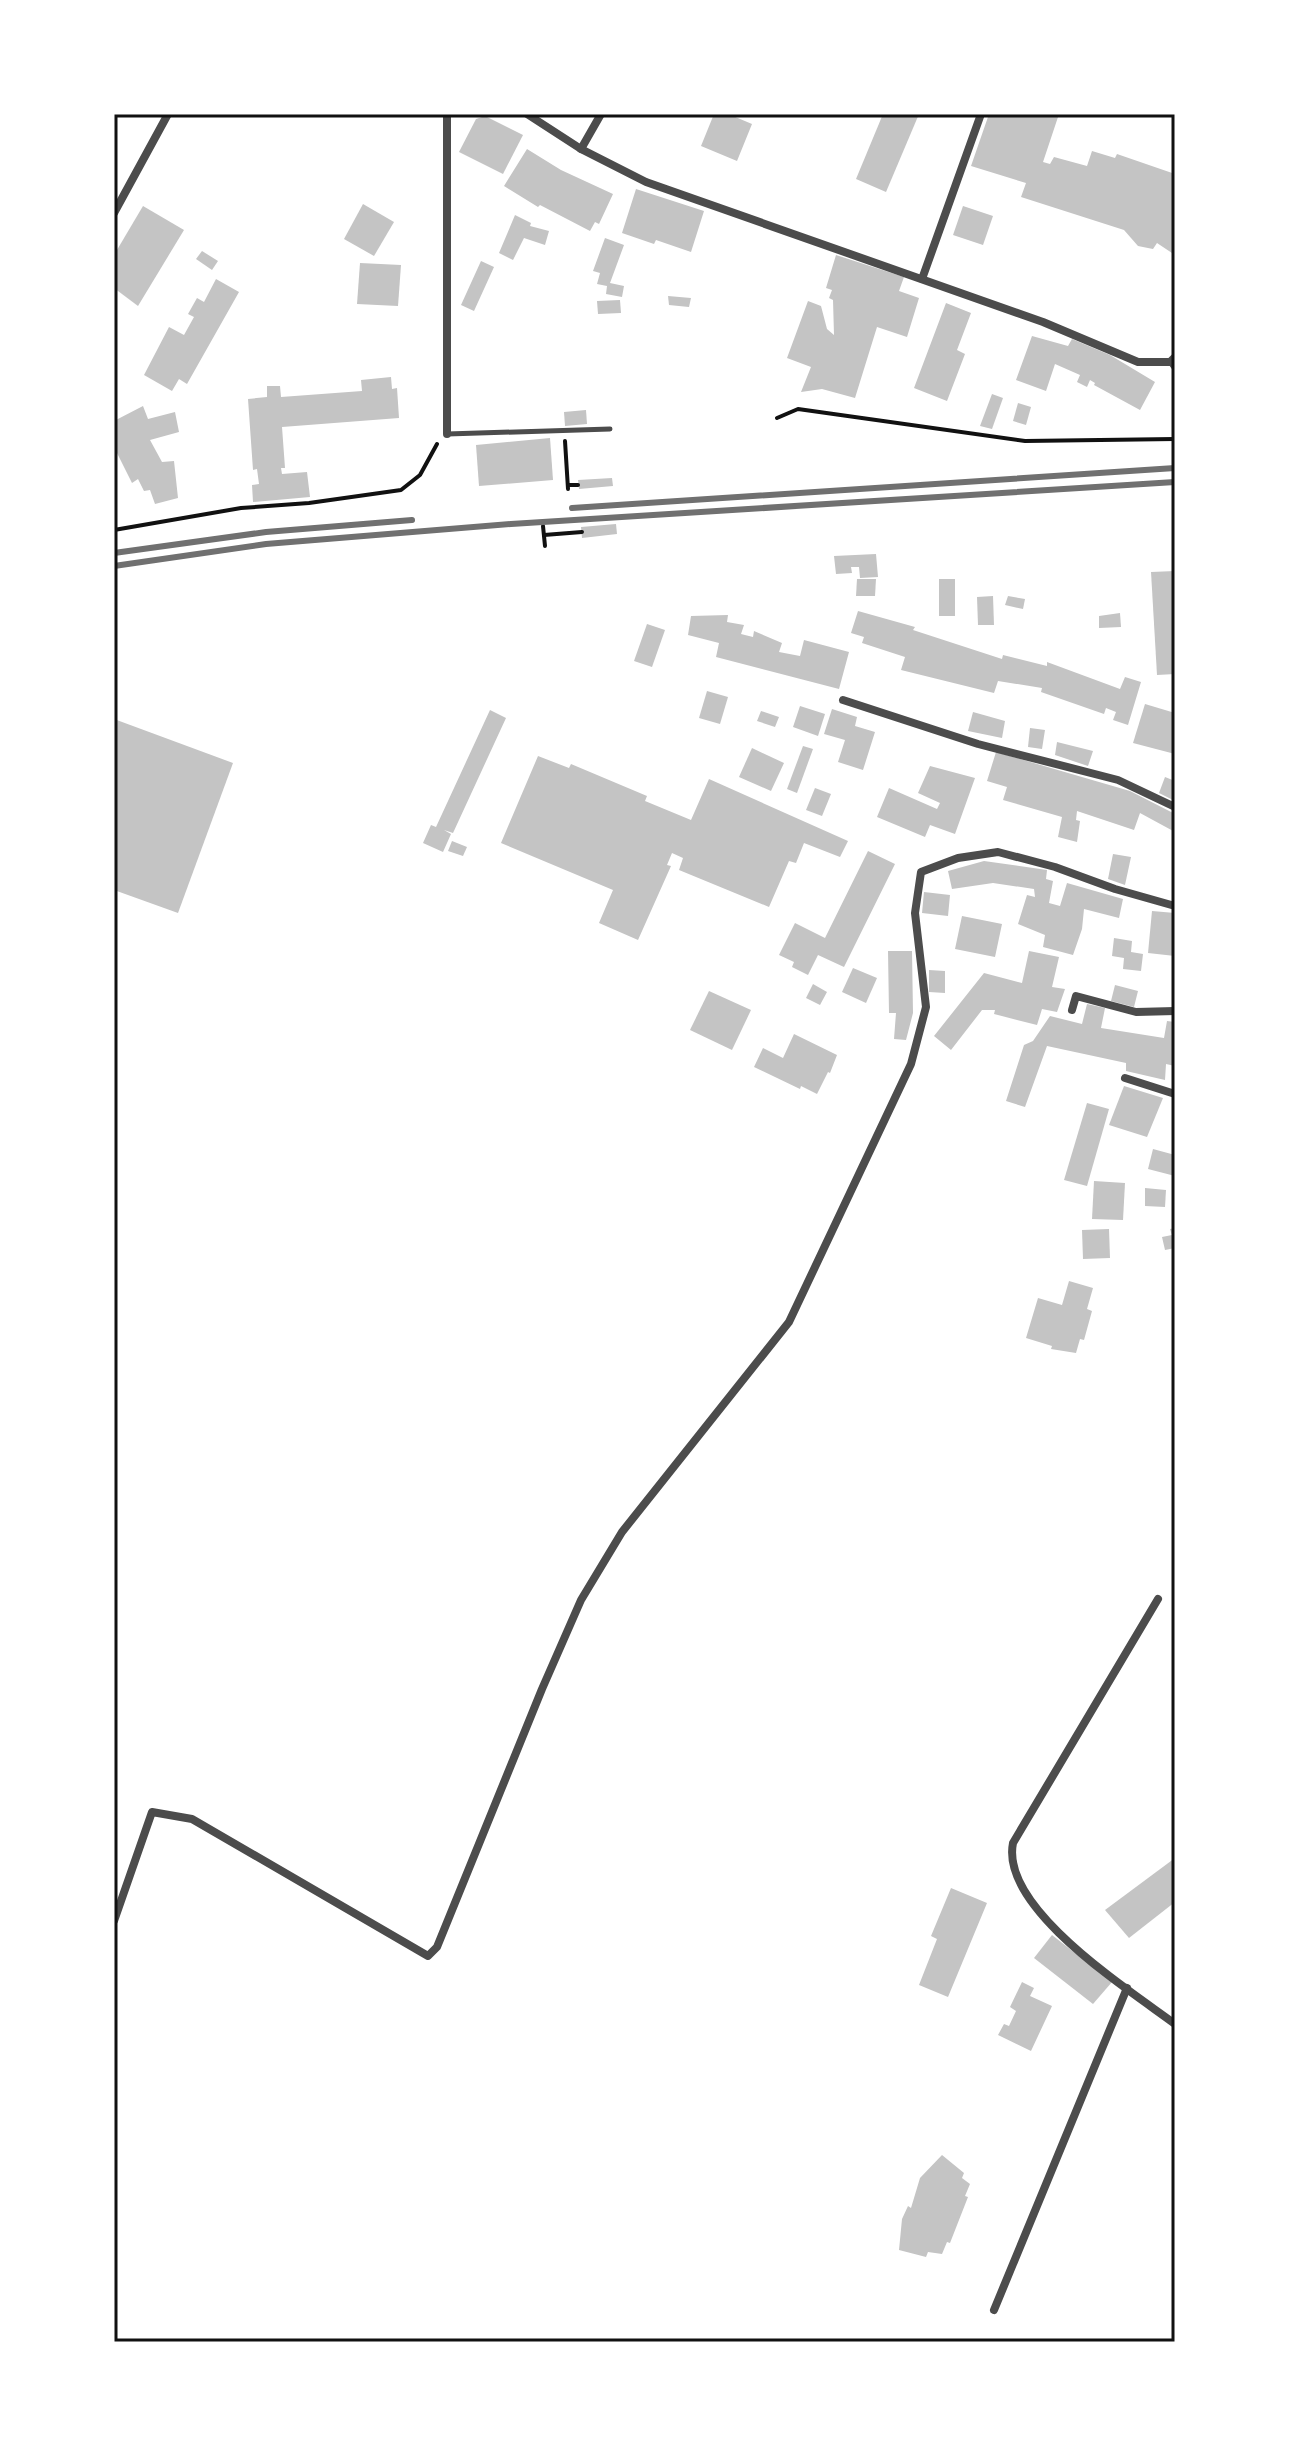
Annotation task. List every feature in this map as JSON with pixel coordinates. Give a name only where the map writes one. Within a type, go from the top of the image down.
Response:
[{"type":"street","points":[[114,213],[168,114]]},
{"type":"street","points":[[447,114],[447,434]]},
{"type":"street","points":[[527,114],[581,149],[646,182],[1043,322],[1138,362],[1173,363]]},
{"type":"street","points":[[581,149],[601,114]]},
{"type":"street","points":[[922,279],[981,114]]},
{"type":"street","points":[[843,700],[978,744],[1118,780],[1175,807]]},
{"type":"street","points":[[114,1921],[152,1812],[192,1819],[428,1956],[437,1947],[581,1600],[622,1532],[789,1322],[906,1077],[926,1007],[915,913],[921,872],[958,858],[998,852],[1175,906]]},
{"type":"street","points":[[1072,1010],[1076,996],[1136,1012],[1175,1011]]},
{"type":"street","points":[[1125,1078],[1175,1094]]},
{"type":"street","points":[[1158,1599],[1013,1843],[1011,1856],[1016,1878],[1023,1891],[1053,1929],[1175,2024]]},
{"type":"street","points":[[994,2310],[1127,1988]]},
{"type":"lane","points":[[447,434],[610,429]]},
{"type":"path","points":[[777,418],[798,409],[1025,441],[1175,439]]},
{"type":"path","points":[[565,431],[568,487],[578,485]]},
{"type":"path","points":[[114,530],[241,508],[309,503],[401,490],[420,475],[432,449],[447,434]]},
{"type":"path","points":[[543,526],[545,546]]},
{"type":"path","points":[[544,535],[582,532]]},
{"type":"building","points":[[714,114],[734,114],[752,124],[737,161],[701,146]]},
{"type":"building","points":[[883,114],[919,114],[886,192],[856,179]]},
{"type":"building","points":[[989,114],[1059,114],[1043,162],[1050,164],[1054,157],[1087,166],[1092,151],[1115,158],[1117,154],[1175,174],[1175,255],[1157,243],[1153,249],[1138,246],[1124,230],[1021,197],[1026,183],[971,166]]},
{"type":"building","points":[[485,116],[523,135],[503,174],[459,152],[476,119]]},
{"type":"building","points":[[527,149],[561,170],[613,194],[599,224],[595,222],[590,231],[540,205],[538,207],[504,186]]},
{"type":"building","points":[[636,189],[704,211],[691,252],[622,233]]},
{"type":"building","points":[[363,204],[394,222],[374,256],[344,239]]},
{"type":"building","points":[[143,206],[184,230],[138,306],[114,288],[114,255]]},
{"type":"building","points":[[963,206],[993,216],[983,245],[953,235]]},
{"type":"building","points":[[515,215],[531,223],[530,226],[549,231],[545,245],[524,238],[513,260],[499,253]]},
{"type":"building","points":[[605,238],[624,245],[610,283],[624,286],[622,297],[606,294],[607,286],[597,284],[600,273],[593,271]]},
{"type":"building","points":[[202,251],[218,261],[212,270],[196,259]]},
{"type":"building","points":[[836,255],[904,277],[899,291],[919,298],[907,337],[877,327],[855,398],[822,389],[801,392],[811,367],[787,358],[808,301],[821,306],[827,329],[834,335],[833,300],[829,298],[832,290],[826,288]]},
{"type":"building","points":[[481,261],[494,267],[474,311],[461,305]]},
{"type":"building","points":[[360,263],[401,265],[398,306],[357,304]]},
{"type":"building","points":[[216,279],[239,292],[187,384],[179,379],[172,391],[144,375],[169,327],[184,335],[194,317],[188,314],[197,298],[204,302]]},
{"type":"building","points":[[668,296],[691,298],[689,307],[669,305]]},
{"type":"building","points":[[620,300],[621,313],[598,314],[597,301]]},
{"type":"building","points":[[946,303],[971,313],[957,350],[965,354],[947,401],[914,388]]},
{"type":"building","points":[[1032,336],[1068,346],[1072,339],[1110,355],[1155,382],[1140,410],[1090,380],[1087,387],[1077,382],[1080,375],[1055,364],[1046,391],[1016,380]]},
{"type":"building","points":[[391,377],[392,389],[397,388],[399,418],[282,427],[285,468],[281,468],[282,474],[307,472],[310,497],[253,502],[252,485],[259,484],[257,469],[253,470],[248,399],[267,397],[267,386],[280,386],[281,397],[362,391],[361,380]]},
{"type":"building","points":[[992,394],[1003,398],[992,429],[980,426]]},
{"type":"building","points":[[1018,403],[1031,407],[1026,425],[1013,421]]},
{"type":"building","points":[[143,406],[148,419],[175,412],[179,432],[150,440],[162,462],[174,461],[178,498],[155,504],[150,490],[144,491],[138,479],[132,483],[114,447],[114,421]]},
{"type":"building","points":[[586,410],[587,424],[565,426],[564,412]]},
{"type":"building","points":[[550,438],[553,480],[479,486],[476,445]]},
{"type":"building","points":[[612,478],[613,486],[579,489],[578,480]]},
{"type":"building","points":[[616,524],[617,534],[582,538],[581,527]]},
{"type":"building","points":[[876,554],[878,577],[860,578],[859,567],[851,567],[852,573],[836,574],[834,556]]},
{"type":"building","points":[[1175,571],[1175,674],[1157,675],[1151,572]]},
{"type":"building","points":[[857,579],[876,579],[875,596],[856,596]]},
{"type":"building","points":[[939,579],[955,579],[955,616],[939,616]]},
{"type":"building","points":[[993,596],[994,625],[978,625],[977,597]]},
{"type":"building","points":[[1008,596],[1025,599],[1023,609],[1005,605]]},
{"type":"building","points":[[858,611],[915,627],[913,630],[1002,659],[1003,655],[1047,666],[1047,662],[1120,689],[1125,677],[1141,682],[1128,725],[1113,720],[1116,712],[1106,708],[1104,714],[1041,692],[1042,688],[998,681],[994,693],[901,670],[905,657],[862,643],[864,637],[851,633]]},
{"type":"building","points":[[1120,613],[1121,627],[1099,628],[1099,616]]},
{"type":"building","points":[[728,615],[727,622],[744,625],[741,634],[753,637],[754,631],[782,643],[779,652],[800,656],[804,640],[849,652],[839,689],[716,657],[719,643],[688,635],[691,616]]},
{"type":"building","points":[[647,624],[665,630],[652,667],[634,661]]},
{"type":"building","points":[[707,691],[728,697],[720,724],[699,718]]},
{"type":"building","points":[[1145,704],[1175,713],[1175,754],[1133,743]]},
{"type":"building","points":[[800,706],[825,714],[818,736],[793,727]]},
{"type":"building","points":[[832,709],[857,717],[855,726],[875,732],[863,770],[838,762],[845,740],[824,734]]},
{"type":"building","points":[[490,710],[506,718],[453,833],[444,830],[451,834],[443,852],[423,843],[431,825],[436,827]]},
{"type":"building","points":[[761,711],[779,717],[775,727],[757,721]]},
{"type":"building","points":[[973,712],[1005,721],[1002,738],[968,731]]},
{"type":"building","points":[[114,719],[233,763],[178,913],[114,890]]},
{"type":"building","points":[[1030,728],[1045,730],[1042,749],[1028,747]]},
{"type":"building","points":[[1057,742],[1093,751],[1088,766],[1055,755]]},
{"type":"building","points":[[803,746],[813,749],[797,793],[787,789]]},
{"type":"building","points":[[752,748],[784,763],[771,791],[739,777]]},
{"type":"building","points":[[996,752],[1130,791],[1175,814],[1175,832],[1140,813],[1134,830],[1077,811],[1076,820],[1080,821],[1077,842],[1058,837],[1062,817],[1003,800],[1007,787],[987,781]]},
{"type":"building","points":[[538,756],[569,768],[571,764],[647,796],[645,801],[691,820],[709,779],[848,841],[840,857],[804,843],[796,863],[789,861],[769,907],[679,870],[683,858],[672,853],[667,865],[671,866],[638,940],[599,923],[613,890],[501,843]]},
{"type":"building","points":[[930,766],[975,778],[955,834],[930,825],[925,837],[877,817],[889,788],[937,809],[940,803],[918,793]]},
{"type":"building","points":[[1165,777],[1175,781],[1175,801],[1159,793]]},
{"type":"building","points":[[815,788],[831,794],[822,816],[806,810]]},
{"type":"building","points":[[452,841],[467,847],[463,856],[448,851]]},
{"type":"building","points":[[868,851],[895,864],[844,967],[818,955],[808,975],[792,967],[794,962],[779,955],[795,923],[825,938]]},
{"type":"building","points":[[1113,854],[1131,857],[1125,885],[1108,879]]},
{"type":"building","points":[[984,861],[1047,870],[1046,879],[1053,881],[1049,903],[1060,906],[1067,883],[1123,899],[1119,918],[1084,909],[1082,929],[1073,955],[1043,947],[1045,935],[1018,924],[1027,895],[1035,897],[1034,889],[993,883],[952,889],[948,871]]},
{"type":"building","points":[[924,892],[950,895],[948,916],[922,913]]},
{"type":"building","points":[[1152,911],[1175,913],[1175,956],[1148,953]]},
{"type":"building","points":[[962,916],[1002,924],[995,957],[955,949]]},
{"type":"building","points":[[1114,938],[1132,941],[1131,952],[1143,954],[1141,971],[1123,969],[1124,958],[1112,956]]},
{"type":"building","points":[[888,951],[912,951],[913,1013],[906,1040],[894,1039],[896,1013],[889,1013]]},
{"type":"building","points":[[1029,951],[1059,957],[1052,987],[1065,989],[1057,1012],[1042,1009],[1037,1025],[994,1014],[995,1010],[982,1010],[951,1050],[934,1036],[984,973],[1022,983]]},
{"type":"building","points":[[853,968],[877,978],[866,1003],[842,992]]},
{"type":"building","points":[[929,970],[945,971],[945,993],[929,992]]},
{"type":"building","points":[[813,984],[827,992],[820,1005],[806,998]]},
{"type":"building","points":[[1115,985],[1138,991],[1134,1007],[1111,1001]]},
{"type":"building","points":[[709,991],[751,1010],[732,1050],[690,1030]]},
{"type":"building","points":[[1087,1004],[1105,1008],[1101,1028],[1164,1038],[1167,1021],[1175,1022],[1175,1066],[1166,1064],[1165,1080],[1126,1071],[1126,1063],[1047,1046],[1025,1107],[1006,1101],[1024,1045],[1033,1041],[1050,1016],[1082,1024]]},
{"type":"building","points":[[794,1034],[837,1055],[817,1094],[754,1067],[763,1048],[783,1058]]},
{"type":"building","points":[[1124,1086],[1163,1098],[1147,1137],[1109,1125]]},
{"type":"building","points":[[1087,1103],[1109,1109],[1087,1186],[1064,1180]]},
{"type":"building","points":[[1153,1149],[1175,1155],[1175,1176],[1148,1169]]},
{"type":"building","points":[[1094,1181],[1125,1183],[1123,1220],[1092,1219]]},
{"type":"building","points":[[1145,1188],[1166,1190],[1165,1207],[1145,1206]]},
{"type":"building","points":[[1175,1228],[1175,1248],[1165,1250],[1162,1237],[1172,1235],[1170,1229]]},
{"type":"building","points":[[1109,1229],[1110,1258],[1083,1259],[1082,1230]]},
{"type":"building","points":[[1069,1281],[1093,1288],[1087,1309],[1092,1311],[1084,1340],[1080,1339],[1076,1353],[1051,1349],[1052,1346],[1026,1338],[1038,1298],[1062,1305]]},
{"type":"building","points":[[1175,1858],[1175,1902],[1129,1938],[1105,1910]]},
{"type":"building","points":[[951,1888],[987,1903],[948,1997],[919,1985],[937,1939],[931,1936]]},
{"type":"building","points":[[1052,1935],[1112,1982],[1093,2004],[1034,1958]]},
{"type":"building","points":[[1022,1982],[1034,1988],[1030,1996],[1052,2006],[1031,2051],[998,2035],[1004,2024],[1009,2026],[1016,2011],[1010,2007]]},
{"type":"building","points":[[942,2155],[964,2173],[962,2178],[970,2184],[950,2243],[947,2242],[942,2254],[928,2252],[926,2257],[899,2250],[902,2219],[908,2206],[911,2208],[920,2178]]},
{"type":"railway","points":[[572,508],[1175,468]]},
{"type":"railway","points":[[114,566],[266,544],[511,524],[1175,482]]},
{"type":"railway","points":[[114,553],[266,532],[412,520]]}]
